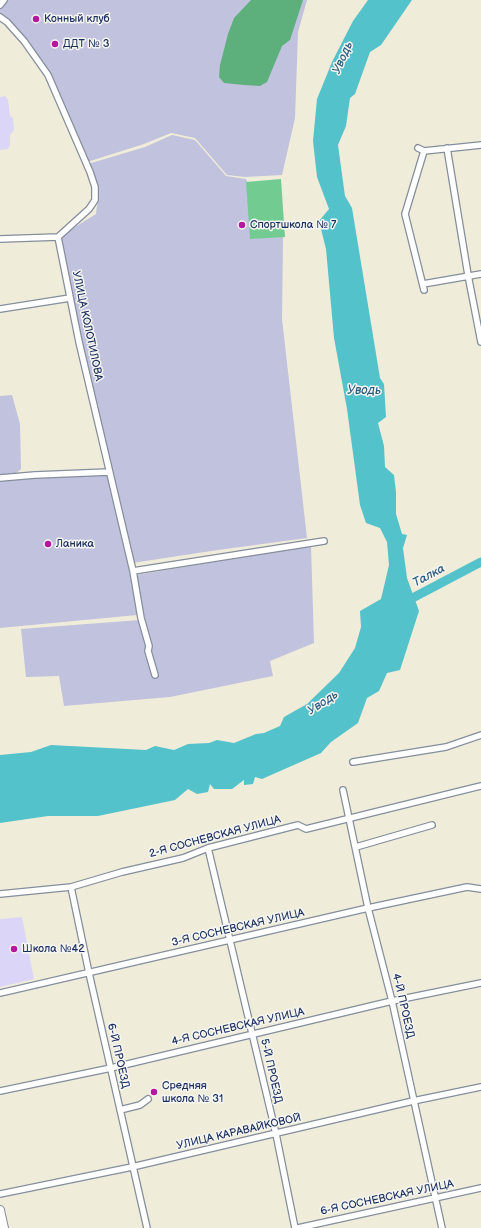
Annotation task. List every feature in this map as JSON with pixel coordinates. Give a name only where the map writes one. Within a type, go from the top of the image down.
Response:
[{"type":"main road","points":[[0,1210],[4,1228]]},
{"type":"street","points":[[0,5],[4,0]]},
{"type":"street","points":[[0,17],[7,22],[24,41],[48,75],[95,187],[95,200],[89,209],[58,237],[0,239]]},
{"type":"street","points":[[418,148],[424,150],[481,145]]},
{"type":"street","points":[[447,148],[468,275],[481,342]]},
{"type":"street","points":[[424,150],[405,214],[423,287],[468,275],[481,274]]},
{"type":"street","name":"УЛИЦА КОЛОТИЛОВА","points":[[58,237],[70,298],[109,472],[133,571],[141,618],[149,646],[148,651],[155,675]]},
{"type":"street","points":[[0,309],[70,298]]},
{"type":"street","points":[[0,478],[109,472]]},
{"type":"street","points":[[133,571],[324,541]]},
{"type":"street","points":[[353,762],[446,747],[481,735]]},
{"type":"street","name":"2-Я СОСНЕВСКАЯ УЛИЦА","points":[[0,894],[71,887],[122,872],[183,858],[208,848],[298,825],[306,829],[481,786]]},
{"type":"street","name":"4-Й ПРОЕЗД","points":[[343,790],[368,908],[392,1001],[413,1102],[442,1228]]},
{"type":"street","points":[[356,847],[432,825]]},
{"type":"street","name":"5-Й ПРОЕЗД","points":[[208,848],[229,940],[253,1034],[297,1228]]},
{"type":"street","name":"6-Й ПРОЕЗД","points":[[71,887],[132,1167],[147,1228]]},
{"type":"street","name":"3-Я СОСНЕВСКАЯ УЛИЦА","points":[[0,993],[368,908],[467,888],[481,890]]},
{"type":"street","name":"4-Я СОСНЕВСКАЯ УЛИЦА","points":[[0,1091],[111,1068],[392,1001],[481,983]]},
{"type":"street","name":"УЛИЦА КАРАВАЙКОВОЙ","points":[[0,1194],[132,1167],[413,1102],[481,1088]]},
{"type":"street","points":[[120,1110],[140,1105],[148,1099]]},
{"type":"street","name":"6-Я СОСНЕВСКАЯ УЛИЦА","points":[[297,1228],[481,1188]]},
{"type":"shaded area","points":[[6,0],[307,0],[298,32],[295,118],[282,175],[245,177],[227,175],[195,138],[171,133],[144,144],[87,162],[48,75],[0,16],[0,7]]},
{"type":"shaded area","points":[[5,96],[8,100],[10,116],[13,118],[14,130],[10,135],[10,145],[8,149],[0,150],[0,97]]},
{"type":"shaded area","points":[[172,135],[195,140],[226,176],[246,179],[259,211],[283,236],[282,319],[307,538],[132,563],[93,396],[59,237],[96,214],[99,190],[88,164],[145,147]]},
{"type":"shaded area","points":[[12,395],[20,424],[21,469],[15,474],[0,476],[0,396]]},
{"type":"shaded area","points":[[107,475],[129,569],[137,615],[0,628],[0,480],[35,477]]},
{"type":"shaded area","points":[[311,546],[314,643],[270,661],[273,676],[170,697],[64,706],[59,676],[26,677],[21,629],[140,620],[149,639],[136,575]]},
{"type":"shaded area","name":"Школа №42","points":[[22,917],[34,979],[0,987],[0,919]]},
{"type":"green space","points":[[251,0],[303,0],[290,40],[282,46],[267,82],[260,86],[224,83],[219,77],[220,65],[228,34],[234,18]]},
{"type":"green space","points":[[281,179],[285,237],[250,239],[246,182]]},
{"type":"water","name":"Уводь","points":[[368,0],[412,0],[381,45],[370,52],[355,94],[350,98],[346,126],[338,145],[345,196],[352,208],[380,378],[384,384],[386,417],[378,423],[384,446],[385,467],[394,475],[396,514],[402,534],[407,535],[403,548],[407,578],[419,611],[400,670],[387,673],[379,691],[367,698],[358,723],[331,742],[321,753],[262,779],[255,777],[253,784],[244,785],[244,780],[232,789],[214,789],[210,784],[208,792],[197,794],[188,789],[175,800],[98,816],[48,816],[0,823],[0,755],[31,752],[51,745],[146,750],[155,746],[174,750],[188,744],[209,743],[217,740],[234,743],[256,734],[264,733],[280,726],[284,717],[307,704],[339,673],[355,648],[361,627],[360,611],[381,599],[389,565],[387,542],[380,528],[366,523],[360,505],[347,409],[334,338],[326,249],[319,221],[329,209],[317,177],[313,141],[317,99],[332,62],[353,21]]},
{"type":"waterway","name":"Талка","points":[[403,603],[481,562]]},
{"type":"place","name":"Конный клуб","points":[[36,19]]},
{"type":"place","name":"ДДТ № 3","points":[[55,44]]},
{"type":"place","name":"Спортшкола № 7","points":[[242,225]]},
{"type":"place","name":"Ланика","points":[[48,544]]},
{"type":"place","name":"Школа №42","points":[[14,949]]},
{"type":"place","name":"Средняя школа № 31","points":[[154,1092]]}]
